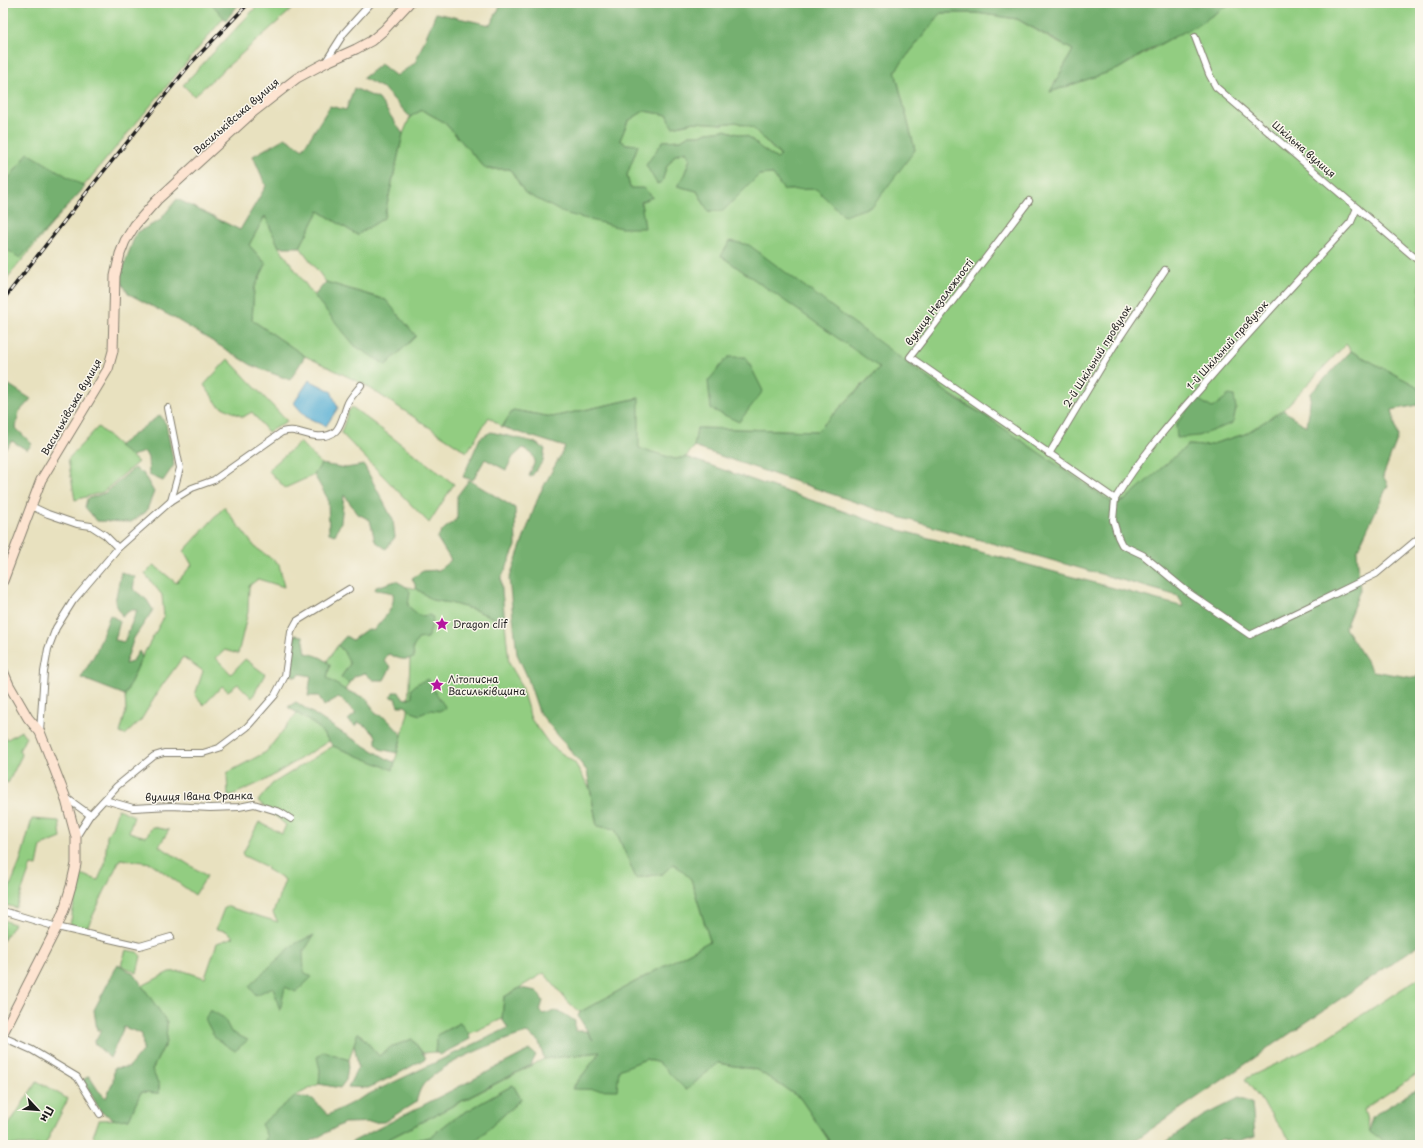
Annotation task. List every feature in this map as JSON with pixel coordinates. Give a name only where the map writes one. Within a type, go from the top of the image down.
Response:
[{"type":"street","name":"Васильківська вулиця","points":[[324,63],[344,33],[371,3]]},
{"type":"street","name":"Васильківська вулиця","points":[[3,581],[41,480],[108,369],[113,351],[115,276],[120,254],[125,241],[135,225],[157,200],[252,114],[297,78],[324,63],[371,41],[384,30],[409,3]]},
{"type":"street","name":"Шкільна вулиця","points":[[1195,37],[1209,74],[1216,87],[1420,262]]},
{"type":"street","name":"вулиця Незалежності","points":[[1029,201],[910,357],[963,392],[1049,454]]},
{"type":"street","name":"1-й Шкільний провулок","points":[[1116,499],[1125,482],[1178,415],[1242,340],[1351,222],[1356,208]]},
{"type":"street","name":"2-й Шкільний провулок","points":[[1049,454],[1114,346],[1165,270]]},
{"type":"street","points":[[40,732],[44,672],[48,650],[56,628],[73,601],[118,548],[171,501],[192,488],[214,480],[282,432],[289,430],[301,431],[315,436],[331,435],[340,427],[347,404],[361,385]]},
{"type":"street","points":[[168,408],[180,468],[171,501]]},
{"type":"street","points":[[1049,454],[1116,499],[1113,520],[1122,545],[1143,555],[1189,592],[1250,634],[1376,574],[1420,537]]},
{"type":"street","points":[[31,506],[76,524],[91,526],[105,535],[118,548]]},
{"type":"street","points":[[76,837],[90,815],[117,786],[154,756],[164,753],[203,753],[219,748],[247,727],[275,695],[285,676],[291,632],[297,621],[349,589]]},
{"type":"street","points":[[3,671],[20,705],[28,718],[40,732],[65,796],[76,837],[76,864],[64,910],[57,927],[3,1033]]},
{"type":"street","points":[[65,796],[90,815]]},
{"type":"street","name":"вулиця Івана Франка","points":[[105,800],[133,808],[172,806],[210,808],[239,807],[254,804],[280,812],[291,819]]},
{"type":"street","points":[[3,911],[57,927],[140,946],[171,937]]},
{"type":"street","points":[[3,1037],[32,1050],[77,1077],[100,1114]]},
{"type":"green space","points":[[3,3],[236,3],[3,283]]},
{"type":"green space","points":[[211,3],[240,3],[226,20]]},
{"type":"green space","points":[[260,3],[299,3],[194,96],[183,85]]},
{"type":"green space","points":[[502,3],[1231,3],[1198,25],[1150,49],[1118,69],[1050,92],[1073,50],[1017,19],[976,13],[941,13],[895,71],[915,150],[873,206],[844,216],[816,189],[784,190],[772,174],[759,175],[723,211],[708,211],[697,191],[677,186],[684,175],[690,159],[686,151],[675,155],[666,168],[662,182],[657,184],[646,165],[663,141],[681,140],[689,135],[700,135],[708,132],[724,130],[749,137],[761,148],[777,159],[781,156],[753,128],[736,122],[722,124],[695,122],[672,127],[668,115],[644,111],[628,121],[620,140],[626,144],[638,145],[627,175],[630,188],[643,188],[653,197],[641,202],[645,228],[621,228],[564,213],[525,193],[510,169],[486,169],[444,122],[422,110],[410,117],[383,88],[363,78],[381,64],[396,76],[415,63],[436,13],[490,25]]},
{"type":"green space","points":[[1231,3],[1420,3],[1420,388],[1351,351],[1346,344],[1283,410],[1245,434],[1206,446],[1188,445],[1125,500],[1114,504],[984,415],[721,256],[880,367],[817,431],[697,428],[694,447],[686,457],[675,459],[638,448],[638,398],[552,417],[513,410],[502,427],[489,417],[467,452],[365,385],[305,356],[252,320],[254,289],[266,264],[249,245],[265,216],[279,247],[314,296],[386,300],[326,282],[300,247],[319,211],[357,235],[384,218],[403,134],[410,117],[422,110],[444,122],[486,169],[510,169],[525,193],[630,188],[627,175],[638,145],[626,144],[620,140],[628,121],[644,111],[668,115],[673,127],[695,122],[722,124],[736,122],[753,128],[781,157],[777,159],[761,148],[749,137],[724,130],[708,132],[700,135],[689,135],[681,140],[663,141],[662,182],[666,168],[675,155],[687,151],[690,159],[678,186],[697,191],[708,211],[723,211],[759,175],[772,174],[784,190],[816,189],[915,150],[895,71],[941,13],[976,13],[1017,19],[1073,50],[1050,92],[1118,69]]},
{"type":"green space","points":[[354,88],[379,99],[403,134],[384,218],[357,235],[319,211],[300,247],[279,247],[265,216],[249,245],[266,264],[254,289],[252,320],[305,356],[290,380],[253,366],[174,318],[129,294],[119,279],[136,233],[159,221],[177,199],[240,230],[266,186],[253,156],[285,138],[303,149],[330,106],[346,110]]},
{"type":"green space","points":[[28,153],[85,187],[20,258],[3,247],[3,186]]},
{"type":"green space","points":[[730,241],[749,245],[957,400],[984,415],[1114,504],[1125,500],[1188,445],[1206,446],[1245,434],[1283,410],[1307,427],[1311,393],[1351,351],[1420,388],[1420,402],[1418,405],[1392,410],[1398,437],[1383,476],[1388,485],[1357,551],[1360,590],[1345,628],[1373,671],[1415,678],[1420,673],[1420,944],[1128,1145],[832,1145],[800,1098],[757,1070],[718,1063],[686,1090],[659,1063],[646,1059],[619,1070],[617,1090],[572,1089],[600,1052],[544,1059],[539,1042],[527,1033],[501,1041],[471,1053],[443,1068],[423,1085],[416,1102],[384,1122],[344,1123],[304,1145],[262,1145],[267,1137],[261,1124],[295,1096],[313,1099],[328,1115],[508,1028],[502,1019],[504,997],[520,988],[537,991],[543,1001],[540,1011],[543,1014],[553,1011],[560,1012],[575,1021],[575,1031],[587,1031],[593,1040],[578,1016],[580,1012],[710,941],[691,879],[674,864],[662,874],[636,878],[615,829],[597,826],[587,771],[539,712],[527,676],[517,654],[509,579],[539,495],[565,447],[502,427],[513,410],[552,417],[639,398],[639,448],[675,459],[686,457],[892,528],[1184,607],[1178,596],[899,517],[694,447],[697,428],[817,431],[880,368],[721,256]]},
{"type":"green space","points":[[326,282],[386,300],[416,336],[386,365],[355,346],[314,296]]},
{"type":"green space","points":[[728,357],[746,357],[763,391],[739,422],[711,409],[708,381]]},
{"type":"green space","points":[[228,359],[287,421],[268,432],[252,412],[243,417],[218,405],[204,385]]},
{"type":"green space","points":[[3,381],[31,399],[19,412],[16,428],[32,444],[27,450],[12,441],[5,449],[3,448]]},
{"type":"green space","points":[[1229,395],[1234,396],[1236,408],[1233,423],[1198,436],[1177,438],[1176,425],[1196,398],[1212,408]]},
{"type":"green space","points":[[352,407],[454,484],[429,523],[341,433],[348,412]]},
{"type":"green space","points":[[160,415],[166,424],[174,465],[163,481],[149,475],[148,458],[145,452],[131,456],[118,446]]},
{"type":"green space","points":[[98,427],[138,462],[103,492],[75,500],[68,459]]},
{"type":"green space","points":[[491,432],[534,442],[545,449],[543,461],[531,477],[529,476],[535,461],[532,454],[523,448],[513,457],[506,470],[485,459],[473,480],[463,477],[480,438]]},
{"type":"green space","points":[[300,442],[321,464],[314,475],[285,488],[268,470]]},
{"type":"green space","points":[[321,464],[346,468],[364,465],[393,520],[395,537],[386,549],[375,541],[370,520],[358,514],[344,495],[341,522],[335,535],[329,533],[328,499],[314,475]]},
{"type":"green space","points":[[134,468],[143,473],[154,492],[146,512],[131,522],[97,521],[85,507],[87,499],[105,493]]},
{"type":"green space","points":[[469,480],[515,508],[516,546],[501,579],[505,623],[475,610],[432,600],[417,589],[412,578],[423,571],[439,570],[451,560],[437,538],[444,529],[457,519],[457,496]]},
{"type":"green space","points":[[224,507],[255,547],[279,564],[284,587],[258,579],[249,586],[248,612],[238,654],[225,650],[216,658],[231,674],[245,659],[265,674],[252,698],[238,684],[228,691],[222,686],[204,705],[195,695],[203,671],[183,657],[161,687],[141,720],[125,735],[120,733],[126,711],[125,695],[142,657],[164,617],[162,595],[145,574],[154,565],[176,583],[192,565],[184,551]]},
{"type":"green space","points":[[121,572],[135,577],[133,589],[147,600],[153,610],[134,638],[125,664],[132,662],[139,651],[142,657],[125,695],[81,678],[96,652],[110,615],[120,621],[115,640],[124,642],[137,610],[131,610],[122,616],[115,602]]},
{"type":"green space","points":[[396,581],[410,591],[408,606],[420,616],[429,615],[433,617],[431,630],[427,638],[418,639],[413,648],[414,658],[402,659],[390,654],[387,655],[384,661],[391,667],[384,680],[373,680],[365,673],[355,676],[349,683],[341,677],[350,664],[344,652],[338,645],[346,636],[352,640],[367,629],[373,631],[388,614],[393,599],[393,593],[375,590],[376,587]]},
{"type":"green space","points":[[398,585],[417,589],[432,600],[475,610],[505,623],[509,663],[519,680],[531,719],[550,745],[575,763],[590,789],[597,826],[615,829],[636,878],[662,874],[674,863],[691,879],[710,941],[580,1012],[568,1002],[544,973],[504,997],[502,1019],[469,1034],[459,1023],[437,1035],[435,1052],[423,1053],[412,1039],[391,1047],[379,1056],[358,1032],[349,1060],[324,1051],[319,1084],[295,1096],[262,1145],[231,1145],[228,1141],[223,1145],[101,1145],[93,1136],[99,1120],[129,1119],[141,1092],[159,1093],[159,1085],[152,1070],[166,1042],[167,1022],[142,986],[169,972],[184,971],[205,978],[217,943],[234,937],[226,931],[216,929],[225,906],[278,922],[273,913],[285,880],[266,869],[267,867],[242,855],[259,822],[282,834],[286,825],[258,801],[272,784],[333,746],[393,769],[408,713],[410,657]]},
{"type":"green space","points":[[295,635],[303,636],[306,653],[322,658],[328,662],[330,665],[327,678],[345,690],[366,698],[376,714],[386,718],[402,735],[397,753],[380,749],[376,743],[376,736],[367,727],[358,722],[356,727],[348,720],[356,713],[339,697],[324,706],[319,696],[308,696],[311,676],[301,674],[295,677],[290,674],[290,662]]},
{"type":"green space","points":[[338,645],[344,652],[350,664],[341,677],[349,683],[345,690],[327,678],[330,665],[327,661]]},
{"type":"green space","points":[[428,679],[446,708],[439,711],[430,710],[420,715],[412,712],[405,706],[398,706],[395,698],[391,697],[393,692],[399,692],[405,699],[412,697],[411,689],[418,683]]},
{"type":"green space","points":[[296,702],[341,732],[395,762],[393,770],[333,746],[318,727],[288,707]]},
{"type":"green space","points":[[297,713],[318,727],[329,741],[266,780],[228,797],[227,773],[266,752]]},
{"type":"green space","points":[[21,731],[26,737],[19,751],[22,755],[8,783],[3,781],[3,736],[8,739]]},
{"type":"green space","points":[[118,809],[134,816],[129,832],[146,837],[152,827],[169,830],[159,846],[207,876],[195,895],[151,863],[120,859],[87,928],[70,925],[80,874],[98,880],[105,864],[107,836],[112,827]]},
{"type":"green space","points":[[32,819],[59,821],[61,838],[41,846],[37,866],[31,865],[16,908],[3,904],[20,862]]},
{"type":"green space","points":[[3,920],[14,924],[3,941]]},
{"type":"green space","points":[[314,935],[303,953],[304,972],[312,977],[296,992],[285,987],[280,1011],[273,987],[256,995],[249,986],[294,944]]},
{"type":"green space","points":[[126,950],[137,952],[141,956],[137,973],[121,965]]},
{"type":"green space","points":[[118,964],[135,975],[167,1022],[166,1042],[152,1070],[159,1085],[159,1093],[141,1092],[129,1119],[116,1120],[101,1112],[83,1080],[89,1076],[98,1090],[106,1098],[113,1082],[114,1068],[129,1067],[143,1050],[142,1034],[124,1027],[110,1058],[94,1043],[101,1030],[97,1030],[94,1010]]},
{"type":"green space","points":[[1420,977],[1420,1072],[1364,1109],[1370,1132],[1388,1145],[1294,1145],[1245,1079],[1316,1045]]},
{"type":"green space","points":[[210,1010],[224,1018],[231,1032],[248,1040],[235,1051],[215,1038],[205,1019]]},
{"type":"green space","points":[[460,1023],[469,1034],[470,1039],[440,1055],[435,1052],[437,1035]]},
{"type":"green space","points":[[358,1032],[379,1056],[391,1047],[412,1039],[426,1058],[396,1075],[368,1088],[348,1087],[358,1067],[354,1044]]},
{"type":"green space","points":[[530,1050],[536,1055],[531,1065],[377,1145],[346,1145]]},
{"type":"green space","points":[[324,1051],[349,1060],[346,1080],[340,1088],[319,1084],[320,1070],[317,1057]]},
{"type":"green space","points":[[601,1052],[572,1088],[646,1059],[659,1063],[686,1090],[718,1063],[757,1070],[800,1098],[832,1145],[471,1145],[521,1099],[513,1085],[453,1119],[430,1137],[410,1141],[400,1145],[377,1145],[544,1059]]},
{"type":"green space","points":[[37,1081],[68,1099],[45,1145],[3,1145],[3,1134]]},
{"type":"green space","points":[[513,1085],[521,1099],[471,1145],[400,1145],[410,1141],[430,1137],[453,1119]]},
{"type":"green space","points":[[1420,1087],[1420,1145],[1388,1145],[1370,1132],[1371,1117]]},
{"type":"green space","points":[[1239,1098],[1252,1103],[1255,1136],[1234,1142],[1222,1139],[1207,1145],[1162,1145],[1203,1116]]},
{"type":"water","points":[[309,380],[331,391],[338,408],[326,426],[306,417],[294,403]]},
{"type":"railway","points":[[3,300],[87,192],[192,62],[249,3]]},
{"type":"place","name":"Dragon clif","points":[[442,624]]},
{"type":"place","name":"Літописна Васильківщина","points":[[437,685]]}]
